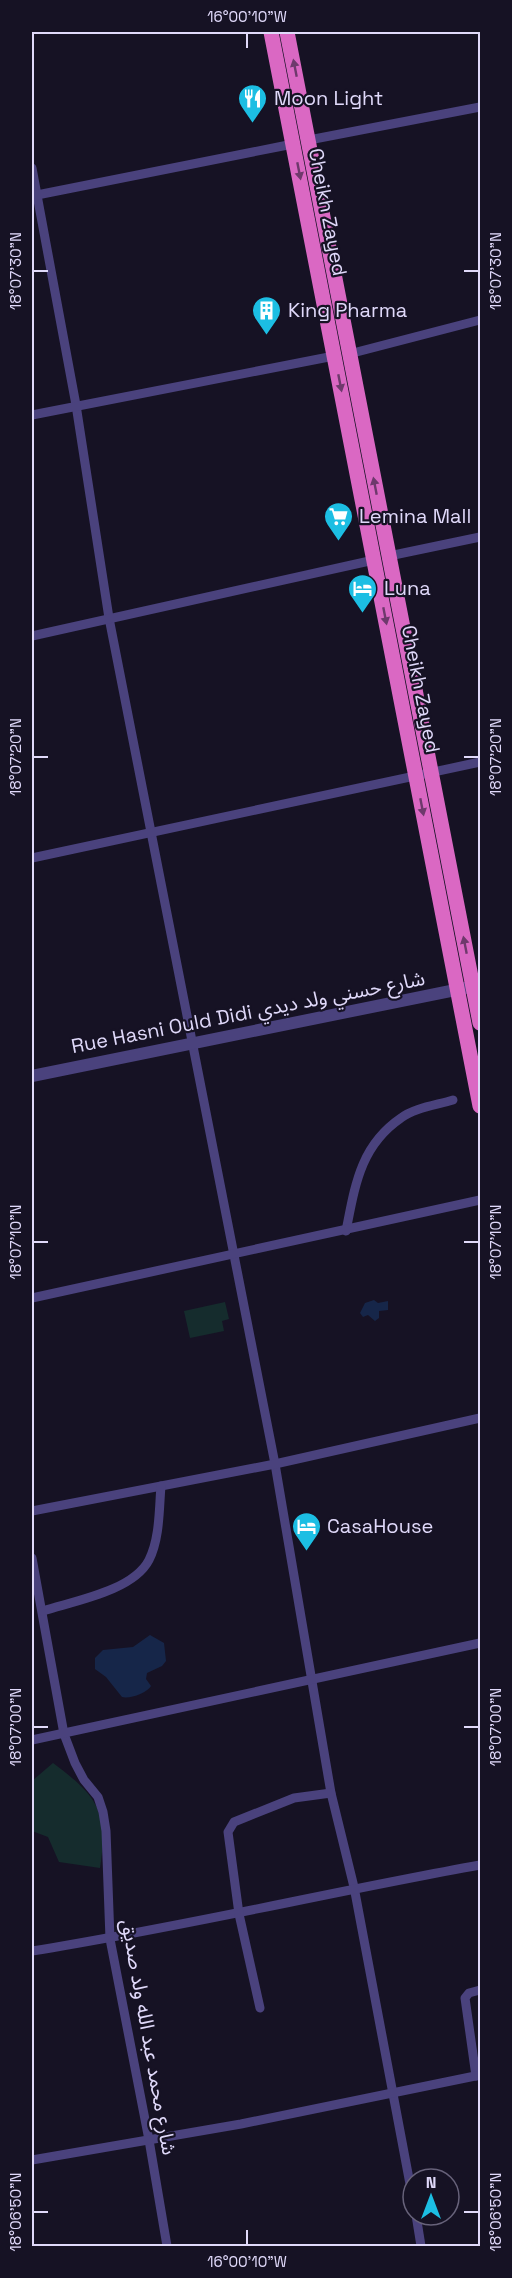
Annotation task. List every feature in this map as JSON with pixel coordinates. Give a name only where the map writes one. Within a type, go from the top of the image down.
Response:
[{"type":"highway","name":"Cheikh Zayed","points":[[271,32],[293,144],[341,355],[424,776],[480,1023]]},
{"type":"highway","name":"Cheikh Zayed","points":[[287,32],[309,140],[341,355]]},
{"type":"highway","name":"Cheikh Zayed","points":[[470,987],[480,1106]]},
{"type":"street","points":[[309,140],[480,107]]},
{"type":"street","points":[[34,196],[293,144]]},
{"type":"street","points":[[32,168],[34,196],[76,405],[109,618],[275,1464],[331,1793],[354,1887],[407,2167]]},
{"type":"street","points":[[32,415],[341,355],[480,320]]},
{"type":"street","points":[[32,636],[480,537]]},
{"type":"street","points":[[32,858],[151,831],[424,776],[480,762]]},
{"type":"street","name":"Rue Hasni Ould Didi شارع حسني ولد ديدي","points":[[32,1076],[470,987]]},
{"type":"street","points":[[346,1231],[359,1168],[376,1141],[402,1117],[453,1100]]},
{"type":"street","points":[[32,1298],[234,1256],[480,1200]]},
{"type":"street","points":[[32,1511],[275,1464],[480,1418]]},
{"type":"street","points":[[43,1611],[106,1591],[138,1575],[149,1560],[156,1540],[161,1486]]},
{"type":"street","name":"شارع محمد عبد الله ولد صديق","points":[[32,1558],[64,1734],[75,1763],[84,1780],[98,1797],[103,1812],[106,1830],[110,1939],[150,2140],[167,2247]]},
{"type":"street","points":[[32,1740],[480,1643]]},
{"type":"street","points":[[260,2008],[239,1914],[228,1832],[234,1822],[294,1798],[331,1793]]},
{"type":"street","points":[[32,1951],[110,1939],[239,1914],[354,1887],[480,1864]]},
{"type":"street","points":[[32,2160],[150,2140],[478,2076],[465,1998],[469,1993],[480,1990]]},
{"type":"street","points":[[418,2227],[421,2247]]},
{"type":"green space","points":[[225,1302],[229,1319],[222,1321],[224,1331],[190,1338],[184,1311]]},
{"type":"green space","points":[[53,1763],[80,1785],[96,1806],[103,1832],[100,1868],[59,1862],[48,1837],[32,1831],[32,1781]]},
{"type":"water","points":[[374,1300],[378,1303],[388,1301],[388,1310],[379,1311],[379,1318],[375,1321],[368,1315],[363,1317],[360,1313],[365,1303]]},
{"type":"water","points":[[150,1635],[164,1643],[166,1661],[162,1666],[147,1673],[146,1679],[151,1686],[149,1689],[134,1696],[122,1697],[106,1677],[95,1669],[95,1658],[103,1650],[133,1647]]},
{"type":"place","name":"Moon Light","points":[[253,124]]},
{"type":"place","name":"King Pharma","points":[[267,336]]},
{"type":"place","name":"Lemina Mall","points":[[338,542]]},
{"type":"place","name":"Luna","points":[[363,614]]},
{"type":"place","name":"CasaHouse","points":[[306,1552]]}]
